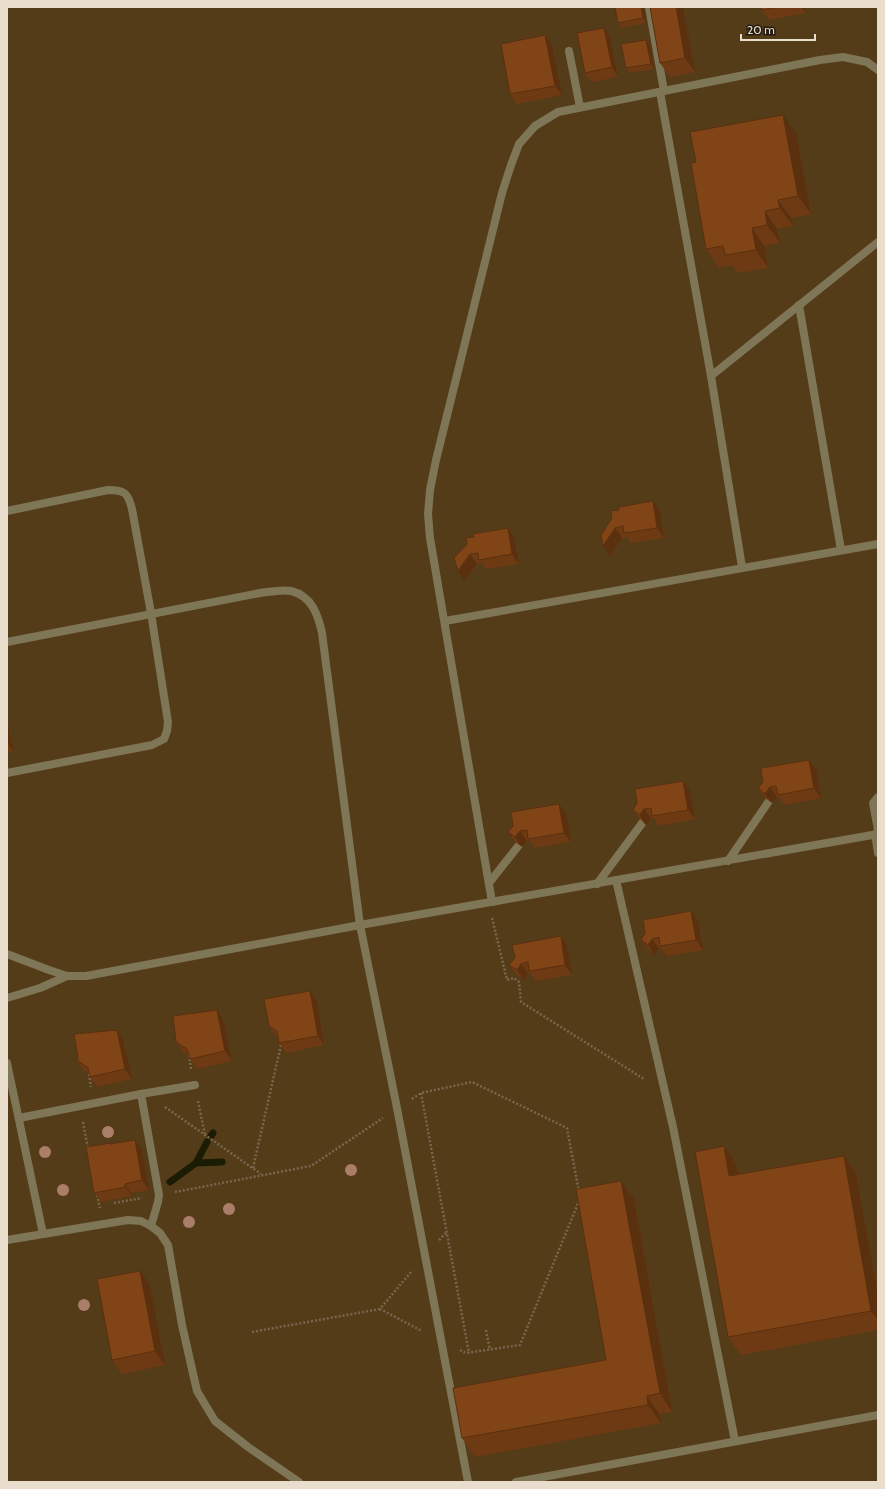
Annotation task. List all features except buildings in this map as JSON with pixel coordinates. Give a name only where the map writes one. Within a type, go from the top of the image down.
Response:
[{"type":"lane","points":[[649,7],[742,567]]},
{"type":"lane","points":[[569,51],[580,108]]},
{"type":"lane","points":[[491,902],[490,883],[445,620],[435,572],[428,514],[430,490],[502,193],[519,144],[535,126],[558,112],[820,60],[843,57],[867,62],[878,70]]},
{"type":"lane","points":[[711,376],[878,242]]},
{"type":"lane","points":[[799,306],[841,550]]},
{"type":"lane","points":[[7,511],[108,490],[118,490],[126,493],[130,500],[132,509],[151,613],[168,722],[164,739],[152,745],[7,773]]},
{"type":"lane","points":[[445,620],[878,544]]},
{"type":"lane","points":[[7,642],[260,593],[291,591],[306,598],[318,615],[322,633],[360,925],[397,1108],[468,1482]]},
{"type":"lane","points":[[878,797],[873,803],[878,853]]},
{"type":"lane","points":[[728,861],[769,801]]},
{"type":"lane","points":[[597,884],[643,822]]},
{"type":"lane","points":[[7,954],[67,976],[86,976],[360,925],[728,861],[877,833]]},
{"type":"lane","points":[[490,883],[519,845]]},
{"type":"lane","points":[[616,880],[687,1194],[735,1441]]},
{"type":"lane","points":[[7,998],[40,988],[67,976]]},
{"type":"lane","points":[[7,1063],[44,1234]]},
{"type":"lane","points":[[19,1118],[195,1085]]},
{"type":"lane","points":[[144,1094],[158,1195],[158,1202],[151,1226]]},
{"type":"lane","points":[[7,1240],[128,1220],[141,1221],[160,1233],[168,1245],[183,1332],[197,1391],[216,1421],[248,1447],[299,1482]]},
{"type":"lane","points":[[516,1482],[878,1414]]},
{"type":"path","points":[[491,902],[507,980],[514,978],[519,982],[521,1002],[665,1092]]},
{"type":"path","points":[[253,1168],[282,1047],[281,1043]]},
{"type":"path","points":[[421,1093],[469,1353],[520,1345],[580,1198]]},
{"type":"path","points":[[100,1206],[261,1174],[144,1094]]},
{"type":"path","points":[[80,1106],[89,1152]]},
{"type":"path","points":[[567,1128],[581,1206]]},
{"type":"path","points":[[96,1190],[103,1224]]},
{"type":"path","points":[[252,1332],[380,1309]]},
{"type":"path","points":[[486,1330],[490,1350]]},
{"type":"shaded area","points":[[7,7],[878,7],[878,1482],[7,1482]]},
{"type":"waterway","points":[[196,1163],[207,1142]]},
{"type":"waterway","points":[[170,1182],[196,1163],[222,1162]]}]
